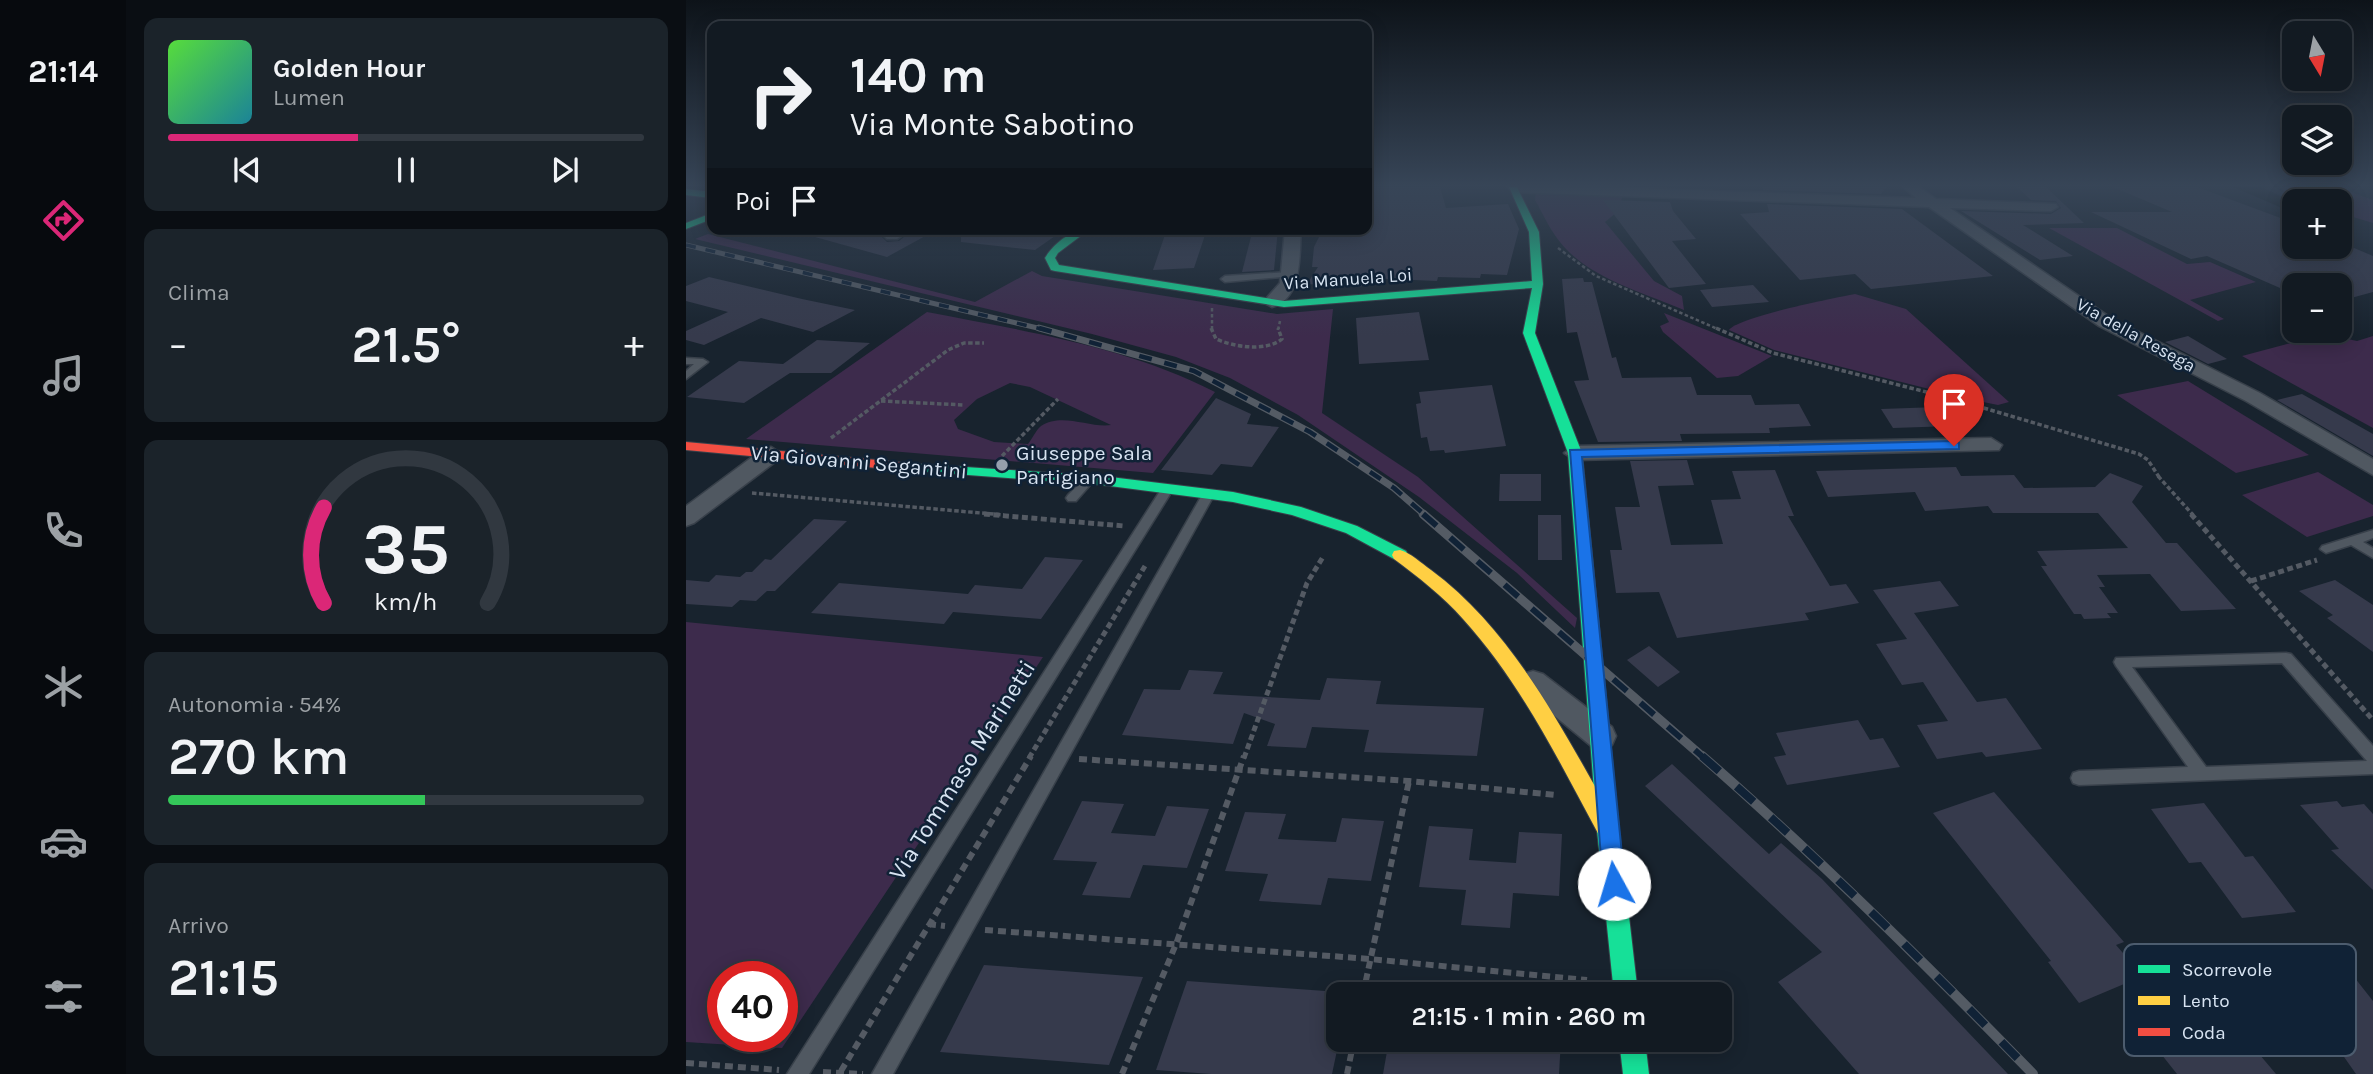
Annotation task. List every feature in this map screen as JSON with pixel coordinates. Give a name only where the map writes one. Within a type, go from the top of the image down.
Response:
[{"type":"street","name":"Via Manuela Loi","points":[[1074,237],[1054,251],[1050,258],[1052,264],[1063,271],[1272,302],[1300,303],[1538,284]]},
{"type":"street","points":[[1272,302],[1284,290],[1289,274],[1292,237]]},
{"type":"street","points":[[1534,237],[1538,284],[1529,334],[1575,453],[1608,830],[1625,982]]},
{"type":"street","name":"Via della Resega","points":[[1979,237],[2105,322],[2253,397],[2373,468]]},
{"type":"street","points":[[1575,453],[1986,445]]},
{"type":"street","name":"Via Giovanni Segantini","points":[[686,446],[804,457],[825,467],[985,474],[1208,495],[1295,512],[1374,539],[1400,553],[1461,603],[1518,671],[1608,830]]},
{"type":"street","points":[[686,518],[771,454]]},
{"type":"street","name":"Via Giovanni Segantini","points":[[1518,671],[1601,736]]},
{"type":"street","points":[[1633,1052],[1636,1074]]},
{"type":"lane","points":[[1225,279],[1289,274]]},
{"type":"lane","points":[[686,361],[703,362],[686,376]]},
{"type":"lane","points":[[1072,498],[1086,482]]},
{"type":"lane","name":"Via Tommaso Marinetti","points":[[797,1074],[1166,491]]},
{"type":"lane","points":[[882,1074],[1208,495]]},
{"type":"lane","points":[[2326,549],[2373,534]]},
{"type":"lane","points":[[2353,541],[2373,554]]},
{"type":"lane","points":[[2203,774],[2121,662],[2287,658],[2373,757]]},
{"type":"lane","points":[[2079,778],[2373,767]]},
{"type":"path","points":[[1551,242],[1596,276],[1773,353],[1950,398],[2112,446],[2137,456],[2159,477],[2373,720]]},
{"type":"path","points":[[1215,294],[1211,327],[1216,339],[1229,345],[1273,346],[1282,339],[1278,330],[1280,321],[1300,303]]},
{"type":"path","points":[[804,457],[948,350],[964,343],[984,343]]},
{"type":"path","points":[[1950,398],[1986,445]]},
{"type":"path","points":[[985,474],[1058,399]]},
{"type":"path","points":[[881,401],[964,405]]},
{"type":"path","points":[[724,490],[1142,528]]},
{"type":"path","points":[[2251,581],[2322,558],[2326,549]]},
{"type":"path","points":[[841,1071],[1152,555]]},
{"type":"path","points":[[1122,1074],[1175,944],[1307,583],[1323,557]]},
{"type":"path","points":[[1030,756],[1409,781],[1571,796]]},
{"type":"path","points":[[1365,982],[1409,781]]},
{"type":"path","points":[[928,924],[1370,959],[1599,981]]},
{"type":"path","points":[[1347,1074],[1352,1052]]},
{"type":"shaded area","points":[[720,237],[975,302],[1032,271],[1042,276],[1277,314],[1333,309],[1322,413],[1418,477],[1577,618],[1575,628],[1517,573],[1419,497],[1298,415],[1230,378],[1176,357],[1092,334],[695,239]]},
{"type":"shaded area","points":[[1557,237],[1618,237],[1654,281],[1682,296],[1684,310],[1601,275],[1572,255]]},
{"type":"shaded area","points":[[2066,237],[2135,237],[2187,264],[2210,262],[2256,282],[2190,300],[2224,319],[2218,321]]},
{"type":"shaded area","points":[[1855,294],[1906,309],[2009,402],[1998,405],[1973,400],[1774,350],[1729,330],[1767,314]]},
{"type":"shaded area","points":[[927,312],[1110,351],[1181,376],[1215,392],[1153,473],[746,439]],"holes":[[[1010,383],[1030,387],[1111,425],[1067,420],[1049,422],[1039,428],[1028,444],[994,442],[958,429],[954,420],[977,399]]]},
{"type":"shaded area","points":[[1664,313],[1772,356],[1738,376],[1717,378],[1663,332],[1660,326],[1669,322]]},
{"type":"shaded area","points":[[2373,336],[2373,428],[2242,356],[2291,343],[2352,343],[2352,340]]},
{"type":"shaded area","points":[[2188,381],[2309,455],[2236,473],[2117,395]]},
{"type":"shaded area","points":[[2318,472],[2373,505],[2373,516],[2307,537],[2242,495]]},
{"type":"shaded area","points":[[686,622],[1043,657],[798,1024],[798,961],[707,961],[707,1043],[686,1042]]},
{"type":"building","points":[[816,237],[882,237],[887,242],[899,241],[904,237],[923,237],[887,257]]},
{"type":"building","points":[[961,237],[1053,237],[1035,250],[961,242]]},
{"type":"building","points":[[1164,237],[1204,237],[1194,268],[1153,270]]},
{"type":"building","points":[[1251,237],[1277,237],[1274,270],[1242,272]]},
{"type":"building","points":[[1319,237],[1517,237],[1507,275],[1481,274],[1480,278],[1438,277],[1437,281],[1366,278],[1361,287],[1307,284],[1318,267],[1312,267],[1314,247]]},
{"type":"building","points":[[1631,237],[1696,239],[1672,241],[1706,284],[1669,288]]},
{"type":"building","points":[[1761,237],[1940,237],[1993,276],[1871,289],[1855,274],[1800,280]]},
{"type":"building","points":[[2003,237],[2043,237],[2073,256],[2040,260]]},
{"type":"building","points":[[2144,237],[2282,237],[2282,259],[2352,259],[2352,247],[2373,256],[2373,292],[2352,298],[2352,273],[2282,273],[2282,289],[2207,256],[2191,259]]},
{"type":"building","points":[[709,277],[855,310],[813,332],[761,318],[704,345],[686,340],[686,331],[728,312],[686,301],[686,286]]},
{"type":"building","points":[[1583,278],[1584,282],[1592,282],[1612,358],[1616,357],[1622,378],[1691,377],[1697,395],[1751,395],[1755,405],[1799,404],[1811,426],[1769,428],[1770,433],[1680,434],[1682,441],[1598,442],[1574,381],[1589,380],[1577,332],[1567,333],[1562,279]]},
{"type":"building","points":[[1753,285],[1769,302],[1712,307],[1700,290]]},
{"type":"building","points":[[1419,312],[1429,360],[1359,364],[1356,318]]},
{"type":"building","points":[[2188,336],[2227,359],[2208,364],[2165,342]]},
{"type":"building","points":[[817,340],[870,343],[831,373],[790,373],[744,403],[687,397],[739,361],[783,364]]},
{"type":"building","points":[[1492,385],[1506,446],[1445,453],[1444,450],[1430,451],[1427,437],[1421,438],[1416,404],[1421,403],[1419,392]]},
{"type":"building","points":[[2302,394],[2373,434],[2373,456],[2277,400]]},
{"type":"building","points":[[1216,398],[1251,414],[1247,424],[1279,427],[1252,467],[1221,464],[1212,475],[1161,470]]},
{"type":"building","points":[[1938,407],[1952,426],[1893,428],[1881,409]]},
{"type":"building","points":[[1687,460],[1694,485],[1658,486],[1671,545],[1723,544],[1711,500],[1741,499],[1732,471],[1775,470],[1794,516],[1788,516],[1830,586],[1846,584],[1859,603],[1805,613],[1809,620],[1677,638],[1659,592],[1616,593],[1610,550],[1622,550],[1615,507],[1640,507],[1630,461]]},
{"type":"building","points":[[1956,467],[1961,476],[2014,475],[2024,488],[2095,487],[2110,473],[2143,486],[2132,502],[2166,543],[2177,543],[2236,609],[2181,611],[2150,574],[2097,575],[2105,587],[2099,587],[2118,613],[2107,613],[2111,618],[2084,619],[2081,614],[2074,614],[2041,566],[2047,566],[2037,551],[2128,548],[2098,513],[1993,513],[1988,506],[1925,511],[1915,492],[1828,497],[1816,471]]},
{"type":"building","points":[[1500,474],[1541,474],[1541,501],[1499,501]]},
{"type":"building","points":[[1538,515],[1561,515],[1562,560],[1538,560]]},
{"type":"building","points":[[814,519],[847,521],[775,591],[767,591],[756,601],[740,600],[732,607],[686,604],[686,580],[709,582],[716,575],[740,577],[746,572],[752,572],[765,559],[771,560]]},
{"type":"building","points":[[1045,557],[1083,560],[1041,619],[953,612],[944,624],[811,613],[839,583],[968,594],[975,585],[1022,589]]},
{"type":"building","points":[[2335,580],[2373,605],[2373,652],[2327,618],[2333,615],[2299,591]]},
{"type":"building","points":[[1940,581],[1959,606],[1914,613],[1977,702],[2006,698],[2042,749],[1986,757],[1982,752],[1937,759],[1917,725],[1948,721],[1923,682],[1902,685],[1876,644],[1907,639],[1873,590]]},
{"type":"building","points":[[1649,646],[1680,672],[1658,687],[1627,660]]},
{"type":"building","points":[[1189,670],[1223,672],[1213,694],[1320,700],[1327,678],[1381,681],[1376,704],[1484,708],[1477,756],[1364,752],[1369,730],[1312,727],[1306,748],[1267,746],[1275,724],[1244,713],[1233,744],[1122,735],[1144,689],[1180,690]]},
{"type":"building","points":[[1858,720],[1870,740],[1883,738],[1900,767],[1787,785],[1774,757],[1786,755],[1776,733]]},
{"type":"building","points":[[1672,764],[1769,854],[1781,843],[1822,879],[2008,1074],[1859,1074],[1778,982],[1822,952],[1645,786]]},
{"type":"building","points":[[1994,792],[2124,942],[2116,945],[2124,954],[2124,984],[2079,1003],[2048,962],[2051,961],[1933,813]]},
{"type":"building","points":[[1082,801],[1124,804],[1111,833],[1155,836],[1167,806],[1209,809],[1187,868],[1143,865],[1130,898],[1082,895],[1097,862],[1053,860]]},
{"type":"building","points":[[2337,801],[2342,807],[2364,804],[2373,814],[2373,890],[2331,850],[2339,849],[2300,805]]},
{"type":"building","points":[[2204,803],[2245,857],[2253,856],[2296,912],[2242,918],[2201,862],[2189,863],[2151,809]]},
{"type":"building","points":[[1245,812],[1286,814],[1278,839],[1336,842],[1342,818],[1384,821],[1371,881],[1328,878],[1321,905],[1259,901],[1268,874],[1225,871]]},
{"type":"building","points":[[1429,826],[1473,829],[1469,860],[1516,863],[1519,832],[1562,834],[1559,896],[1513,893],[1510,928],[1461,925],[1466,890],[1419,887]]},
{"type":"building","points":[[984,965],[1143,977],[1109,1065],[940,1052]]},
{"type":"building","points":[[2356,979],[2373,1001],[2373,1074],[2356,1074],[2343,1056],[2356,1056]]},
{"type":"building","points":[[1187,981],[1326,991],[1326,1052],[1337,1052],[1332,1074],[1211,1074],[1156,1070]]},
{"type":"building","points":[[1387,1052],[1560,1052],[1559,1074],[1383,1074]]},
{"type":"building","points":[[2163,1056],[2261,1056],[2276,1074],[2177,1074]]},
{"type":"railway","points":[[686,245],[1046,330]]},
{"type":"railway","points":[[1039,328],[1194,371],[1310,432],[1394,488],[1425,515]]},
{"type":"railway","points":[[1423,514],[1704,758]]},
{"type":"railway","points":[[1702,756],[1871,912],[2033,1074]]},
{"type":"traffic: fast","points":[[1074,237],[1054,251],[1050,258],[1055,268],[1284,304],[1538,284]]},
{"type":"traffic: fast","points":[[1534,237],[1538,284],[1529,333],[1575,453],[1608,830],[1625,982]]},
{"type":"traffic: fast","points":[[920,468],[1102,481],[1233,497],[1295,511],[1351,530],[1400,555]]},
{"type":"traffic: fast","points":[[1633,1052],[1636,1074]]},
{"type":"traffic: slow","points":[[1400,555],[1436,582],[1468,612],[1496,645],[1543,715],[1608,830]]},
{"type":"traffic: jam","points":[[686,446],[920,468]]},
{"type":"place","name":"Giuseppe Sala Partigiano","points":[[1002,465]]},
{"type":"route","points":[[1614,884],[1575,453],[1954,446]]}]
